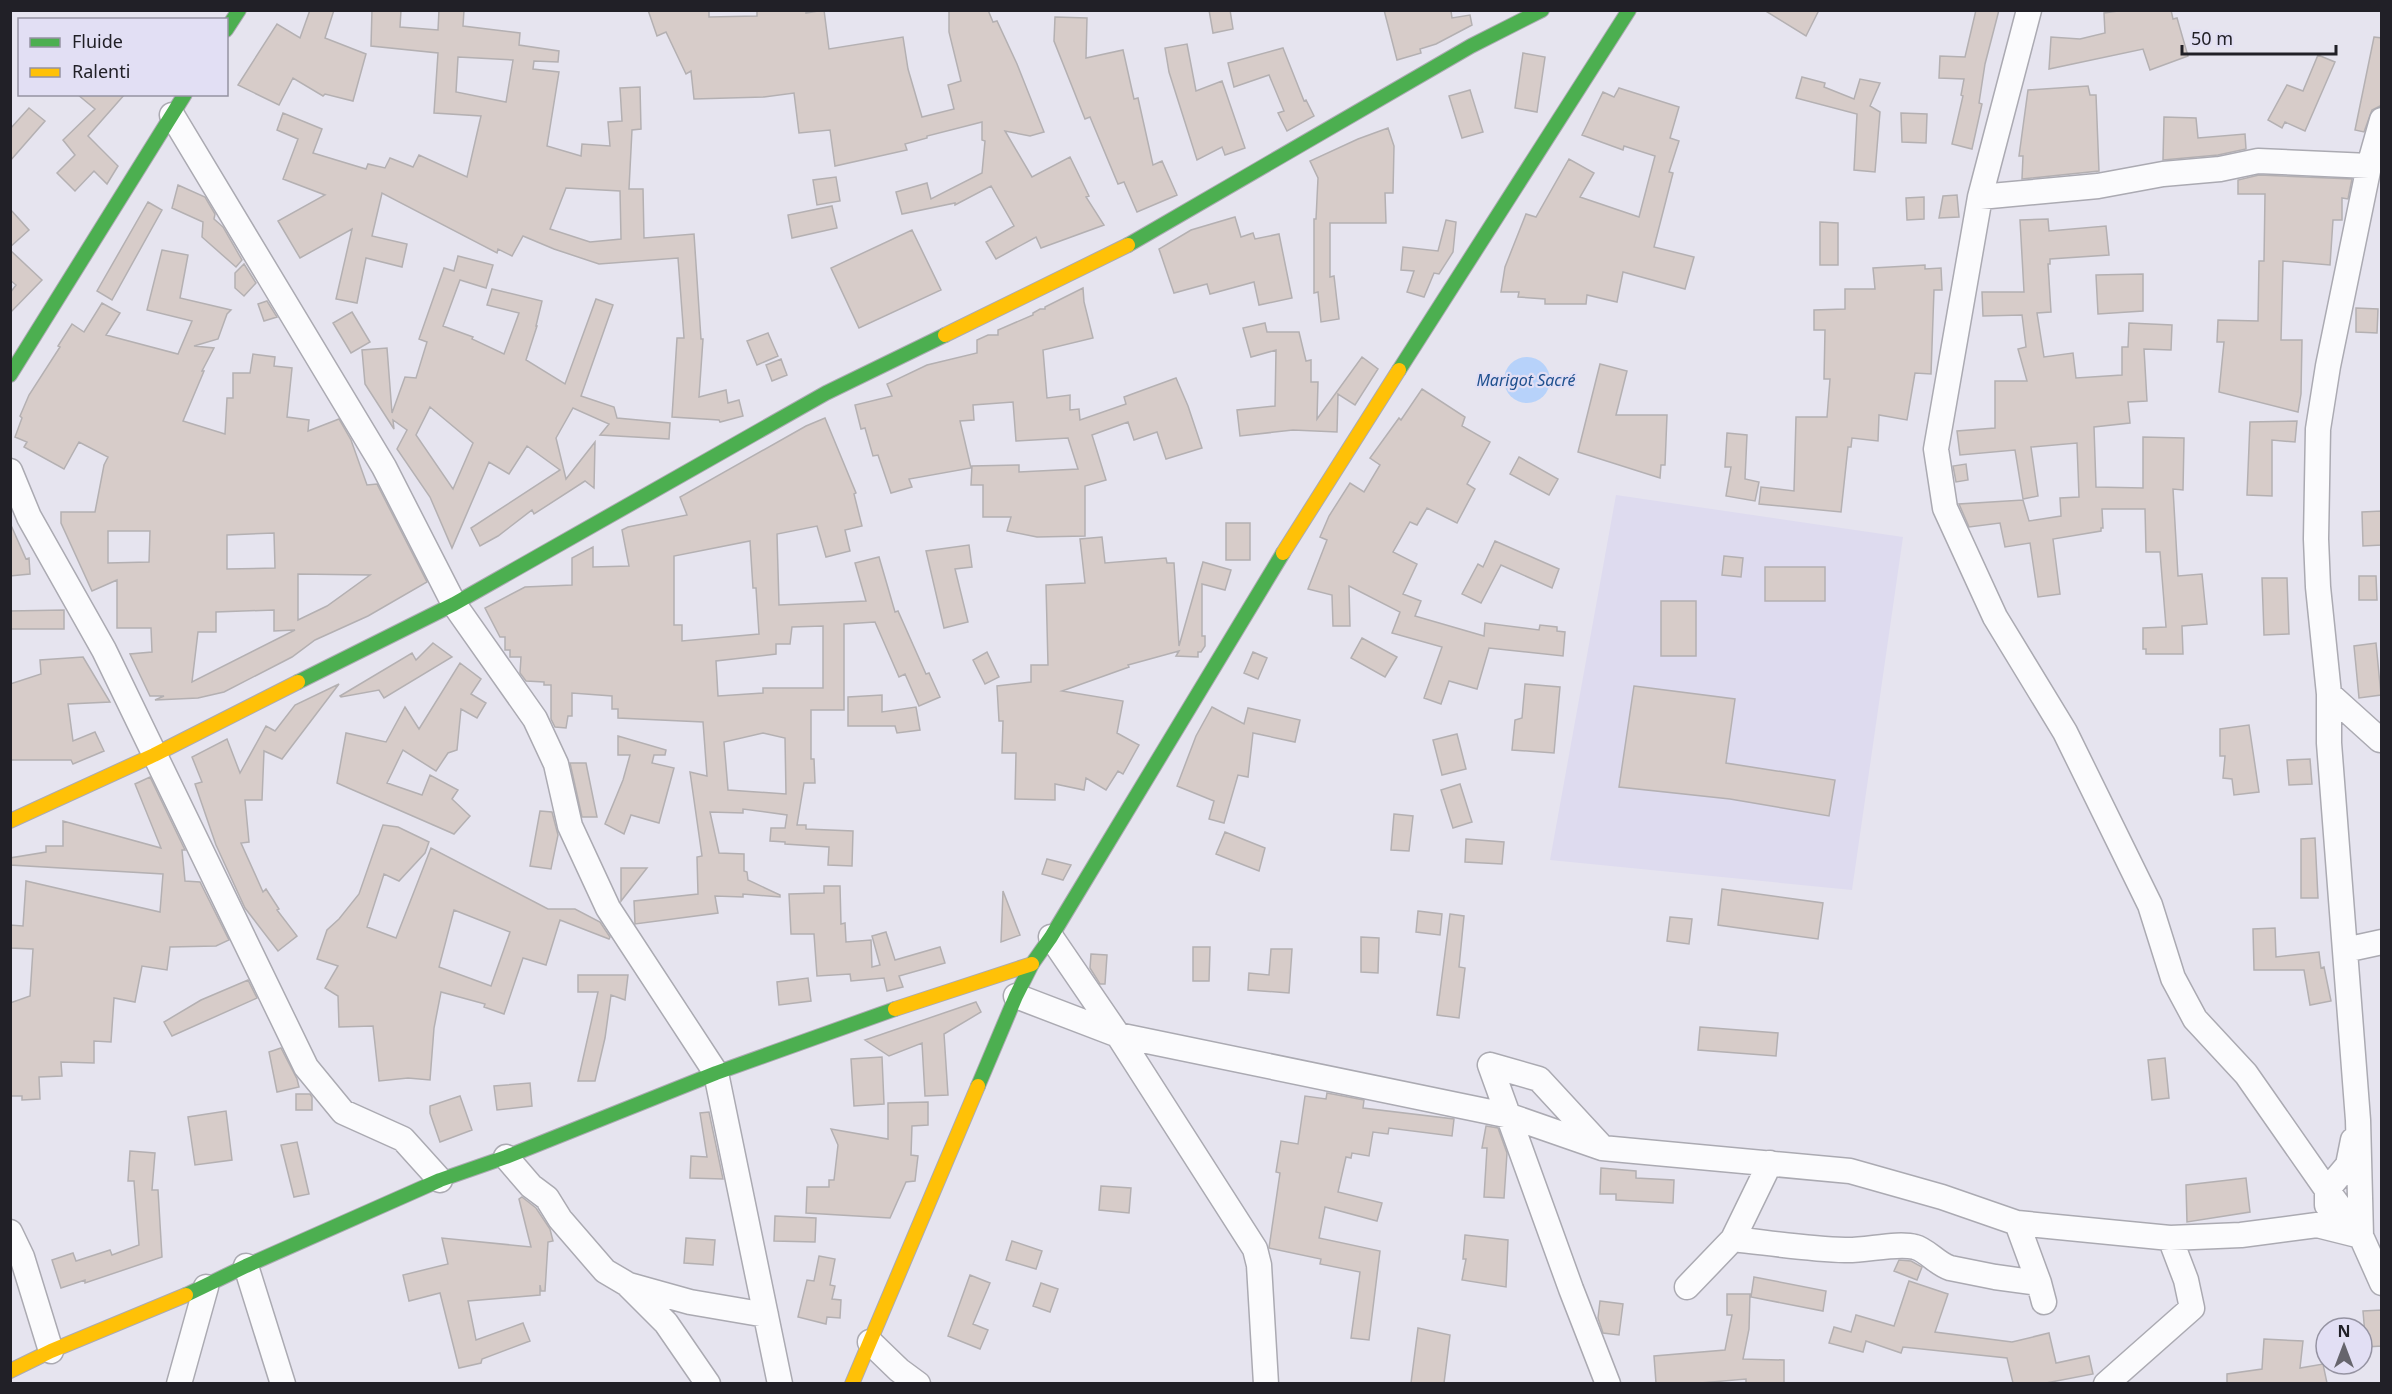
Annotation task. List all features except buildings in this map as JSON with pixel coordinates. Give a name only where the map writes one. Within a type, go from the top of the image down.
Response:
[{"type":"street","points":[[228,27],[239,10]]},
{"type":"street","points":[[10,821],[154,755],[454,604],[826,393],[1125,247],[1471,46],[1542,10]]},
{"type":"street","points":[[852,1383],[1016,996],[1032,964],[1051,937],[1281,556],[1629,10]]},
{"type":"street","points":[[2029,10],[1980,197],[1936,449],[1945,508],[1995,617],[2065,732],[2150,905],[2173,978],[2195,1019],[2246,1074],[2326,1190],[2368,1228]]},
{"type":"street","points":[[10,375],[184,96]]},
{"type":"street","points":[[172,115],[384,467],[454,604],[535,719],[556,764],[570,826],[608,908],[716,1073],[780,1383]]},
{"type":"street","points":[[2382,120],[2369,166],[2328,366],[2318,429],[2317,563],[2329,694],[2329,743],[2358,1120],[2368,1228],[2382,1283]]},
{"type":"street","points":[[1980,197],[2098,186],[2163,174],[2220,169],[2258,161],[2369,166]]},
{"type":"street","points":[[10,471],[29,517],[104,650],[306,1067],[343,1112],[404,1139],[440,1180]]},
{"type":"street","points":[[2329,694],[2380,740]]},
{"type":"street","points":[[1051,937],[1118,1035],[1255,1249],[1266,1383]]},
{"type":"street","points":[[2345,950],[2382,942]]},
{"type":"street","points":[[10,1371],[51,1351],[206,1287],[246,1266],[440,1180],[506,1157],[716,1073],[1032,964]]},
{"type":"street","points":[[1016,996],[1118,1035],[1510,1116],[1602,1148],[1850,1171],[1942,1197],[2017,1223],[2170,1238],[2241,1235],[2317,1225],[2368,1228]]},
{"type":"street","points":[[1602,1148],[1539,1079],[1490,1065],[1570,1289],[1608,1383]]},
{"type":"street","points":[[2326,1190],[2348,1165],[2358,1120]]},
{"type":"street","points":[[506,1157],[531,1186],[547,1198],[560,1219],[605,1271],[627,1284],[666,1323],[708,1383]]},
{"type":"street","points":[[1687,1287],[1733,1239],[1770,1163]]},
{"type":"street","points":[[2317,1225],[2328,1203],[2326,1190]]},
{"type":"street","points":[[1733,1239],[1845,1250],[1916,1247],[1943,1266],[1995,1277],[2042,1293],[2017,1223]]},
{"type":"street","points":[[10,1232],[22,1257],[51,1351]]},
{"type":"street","points":[[2106,1383],[2192,1308],[2186,1280],[2170,1238]]},
{"type":"street","points":[[246,1266],[283,1383]]},
{"type":"street","points":[[627,1284],[690,1302],[766,1315]]},
{"type":"street","points":[[179,1383],[206,1287]]},
{"type":"street","points":[[870,1342],[914,1382]]},
{"type":"shaded area","points":[[1616,495],[1903,537],[1852,890],[1550,860]]},
{"type":"water","name":"Marigot Sacré","points":[[1527,357],[1543,364],[1550,380],[1543,396],[1527,403],[1511,396],[1504,380],[1511,364]]},
{"type":"traffic: fast","points":[[228,27],[239,10]]},
{"type":"traffic: fast","points":[[1128,245],[1471,46],[1542,10]]},
{"type":"traffic: fast","points":[[1399,370],[1629,10]]},
{"type":"traffic: fast","points":[[10,375],[184,96]]},
{"type":"traffic: fast","points":[[298,682],[454,604],[826,393],[945,335]]},
{"type":"traffic: fast","points":[[978,1086],[1032,964],[1051,937],[1283,553]]},
{"type":"traffic: fast","points":[[186,1295],[440,1180],[506,1157],[716,1073],[895,1009]]},
{"type":"traffic: slow","points":[[945,335],[1128,245]]},
{"type":"traffic: slow","points":[[1283,553],[1399,370]]},
{"type":"traffic: slow","points":[[10,821],[154,755],[298,682]]},
{"type":"traffic: slow","points":[[895,1009],[1032,964]]},
{"type":"traffic: slow","points":[[852,1384],[978,1086]]},
{"type":"traffic: slow","points":[[10,1371],[51,1351],[186,1295]]}]
